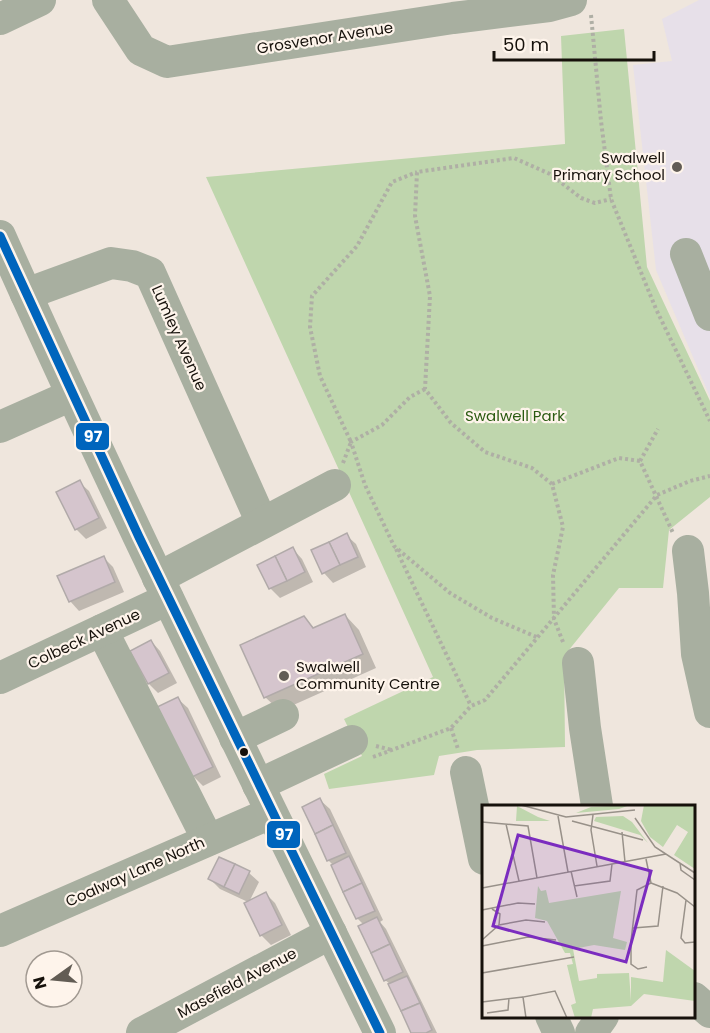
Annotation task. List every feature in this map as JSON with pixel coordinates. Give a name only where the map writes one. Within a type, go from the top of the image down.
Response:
[{"type":"street","points":[[0,19],[40,0]]},
{"type":"street","name":"Grosvenor Avenue","points":[[108,0],[141,50],[167,62],[451,9],[581,5]]},
{"type":"street","points":[[0,236],[163,589],[331,933],[373,1031]]},
{"type":"street","points":[[686,254],[710,315]]},
{"type":"street","name":"Lumley Avenue","points":[[26,294],[111,262],[132,266],[150,273],[262,523]]},
{"type":"street","points":[[0,428],[72,395]]},
{"type":"street","name":"Colbeck Avenue","points":[[0,678],[102,630],[262,523],[335,485]]},
{"type":"street","points":[[688,551],[697,654],[710,712]]},
{"type":"street","points":[[102,630],[208,840]]},
{"type":"street","points":[[578,663],[597,805]]},
{"type":"street","points":[[235,738],[283,715]]},
{"type":"street","points":[[258,785],[362,749]]},
{"type":"street","points":[[466,772],[482,854]]},
{"type":"street","name":"Coalway Lane North","points":[[0,931],[271,813]]},
{"type":"street","name":"Masefield Avenue","points":[[142,1033],[331,933]]},
{"type":"street","points":[[695,1000],[710,1012]]},
{"type":"street","points":[[552,1018],[559,1033]]},
{"type":"street","points":[[591,1033],[602,1018]]},
{"type":"path","points":[[581,5],[601,121],[611,199],[656,309],[710,421]]},
{"type":"path","points":[[471,706],[365,485],[351,442],[320,376],[310,327],[312,296],[357,246],[392,182],[417,171],[514,158],[549,174],[581,198],[595,203],[611,199]]},
{"type":"path","points":[[417,171],[415,216],[430,296],[424,388],[451,423],[485,452],[532,468],[552,484],[563,527],[553,575],[554,619]]},
{"type":"path","points":[[351,442],[382,425],[410,397],[424,388]]},
{"type":"path","points":[[640,461],[658,429]]},
{"type":"path","points":[[552,484],[619,458],[640,461]]},
{"type":"path","points":[[640,461],[674,537],[688,551]]},
{"type":"path","points":[[362,749],[451,728],[471,706],[485,700],[657,495],[690,481],[710,476]]},
{"type":"path","points":[[394,546],[450,593],[492,618],[539,638]]},
{"type":"shaded area","name":"Swalwell Primary School","points":[[699,0],[710,0],[710,397],[656,270],[633,65],[672,61],[662,19]]},
{"type":"green space","name":"Swalwell Park","points":[[624,29],[647,267],[710,401],[710,497],[669,530],[663,588],[619,588],[564,656],[565,747],[477,750],[439,756],[434,775],[329,789],[324,774],[362,756],[344,719],[433,677],[206,177],[565,144],[561,36]]},
{"type":"building","points":[[80,480],[99,518],[75,530],[56,492]]},
{"type":"building","points":[[347,533],[358,557],[340,565],[329,542]]},
{"type":"building","points":[[329,542],[340,565],[322,574],[311,550]]},
{"type":"building","points":[[293,547],[305,572],[287,581],[275,556]]},
{"type":"building","points":[[104,556],[115,582],[69,602],[57,576]]},
{"type":"building","points":[[275,556],[287,581],[269,589],[257,565]]},
{"type":"building","name":"Swalwell Community Centre","points":[[345,614],[363,654],[264,698],[240,645],[304,616],[313,628]]},
{"type":"building","points":[[151,640],[169,673],[148,684],[130,651]]},
{"type":"building","points":[[178,697],[213,767],[192,777],[157,707]]},
{"type":"building","points":[[320,798],[333,825],[315,834],[302,807]]},
{"type":"building","points":[[333,825],[346,853],[327,861],[315,834]]},
{"type":"building","points":[[349,856],[362,883],[343,892],[331,865]]},
{"type":"building","points":[[219,857],[235,864],[224,887],[208,879]]},
{"type":"building","points":[[235,864],[250,871],[239,894],[224,887]]},
{"type":"building","points":[[362,883],[375,911],[356,919],[343,892]]},
{"type":"building","points":[[266,892],[282,925],[260,936],[244,903]]},
{"type":"building","points":[[377,917],[390,944],[371,953],[358,926]]},
{"type":"building","points":[[390,944],[403,972],[384,981],[371,953]]},
{"type":"building","points":[[407,976],[420,1003],[401,1011],[388,984]]},
{"type":"building","points":[[420,1003],[432,1030],[426,1033],[411,1033],[401,1011]]},
{"type":"transit line","name":"97","points":[[0,236],[139,537],[380,1033]]},
{"type":"place","name":"Swalwell Primary School","points":[[677,167]]},
{"type":"place","name":"Swalwell Community Centre","points":[[284,676]]}]
